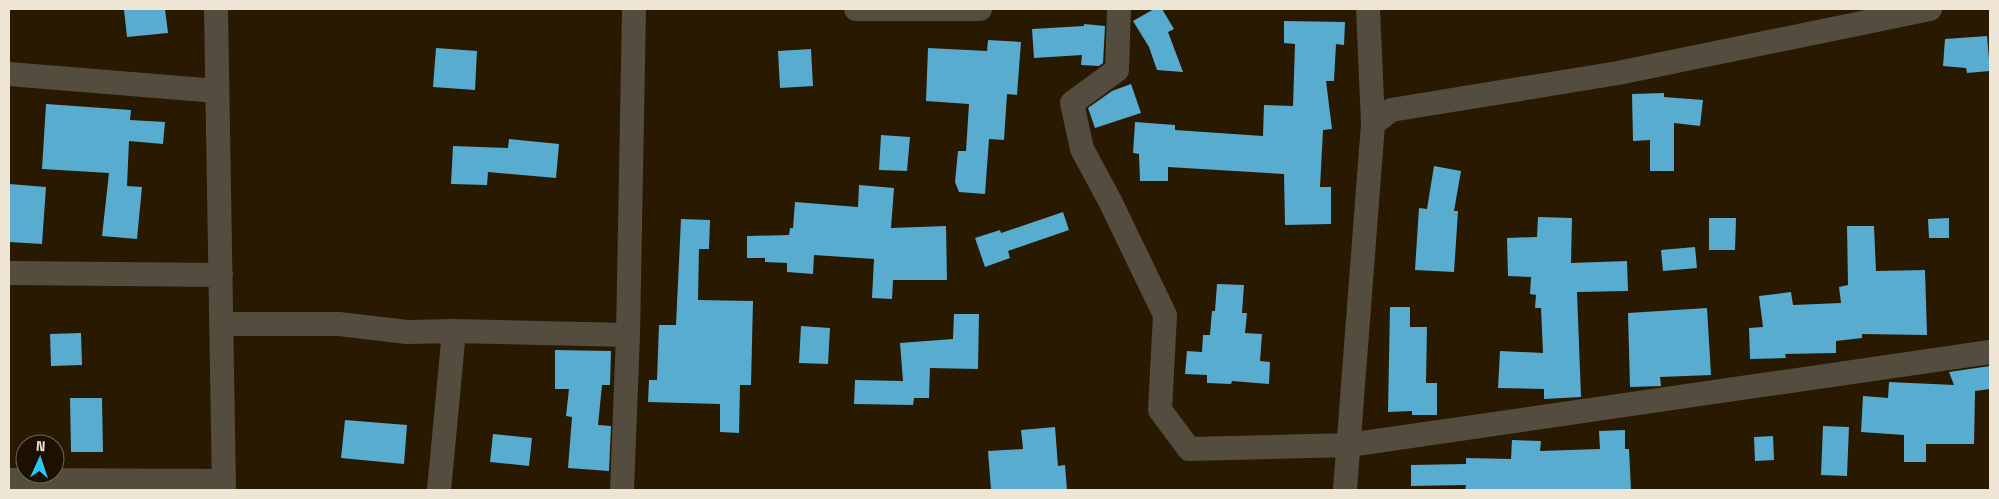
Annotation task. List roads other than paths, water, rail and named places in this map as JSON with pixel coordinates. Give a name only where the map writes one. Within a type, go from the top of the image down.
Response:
[{"type":"street","points":[[9,480],[224,486],[216,9]]},
{"type":"street","points":[[622,490],[628,335],[634,9]]},
{"type":"street","points":[[856,9],[980,9]]},
{"type":"street","points":[[1119,9],[1117,70],[1072,103],[1082,149],[1110,201],[1165,315],[1160,410],[1189,449],[1349,445],[1990,352]]},
{"type":"street","points":[[1345,490],[1373,124],[1368,9]]},
{"type":"street","points":[[1373,124],[1391,110],[1618,72],[1930,9]]},
{"type":"street","points":[[9,74],[217,91]]},
{"type":"street","points":[[9,273],[221,275]]},
{"type":"street","points":[[221,324],[339,324],[407,332],[454,331],[628,335]]},
{"type":"street","points":[[440,490],[454,331]]}]
